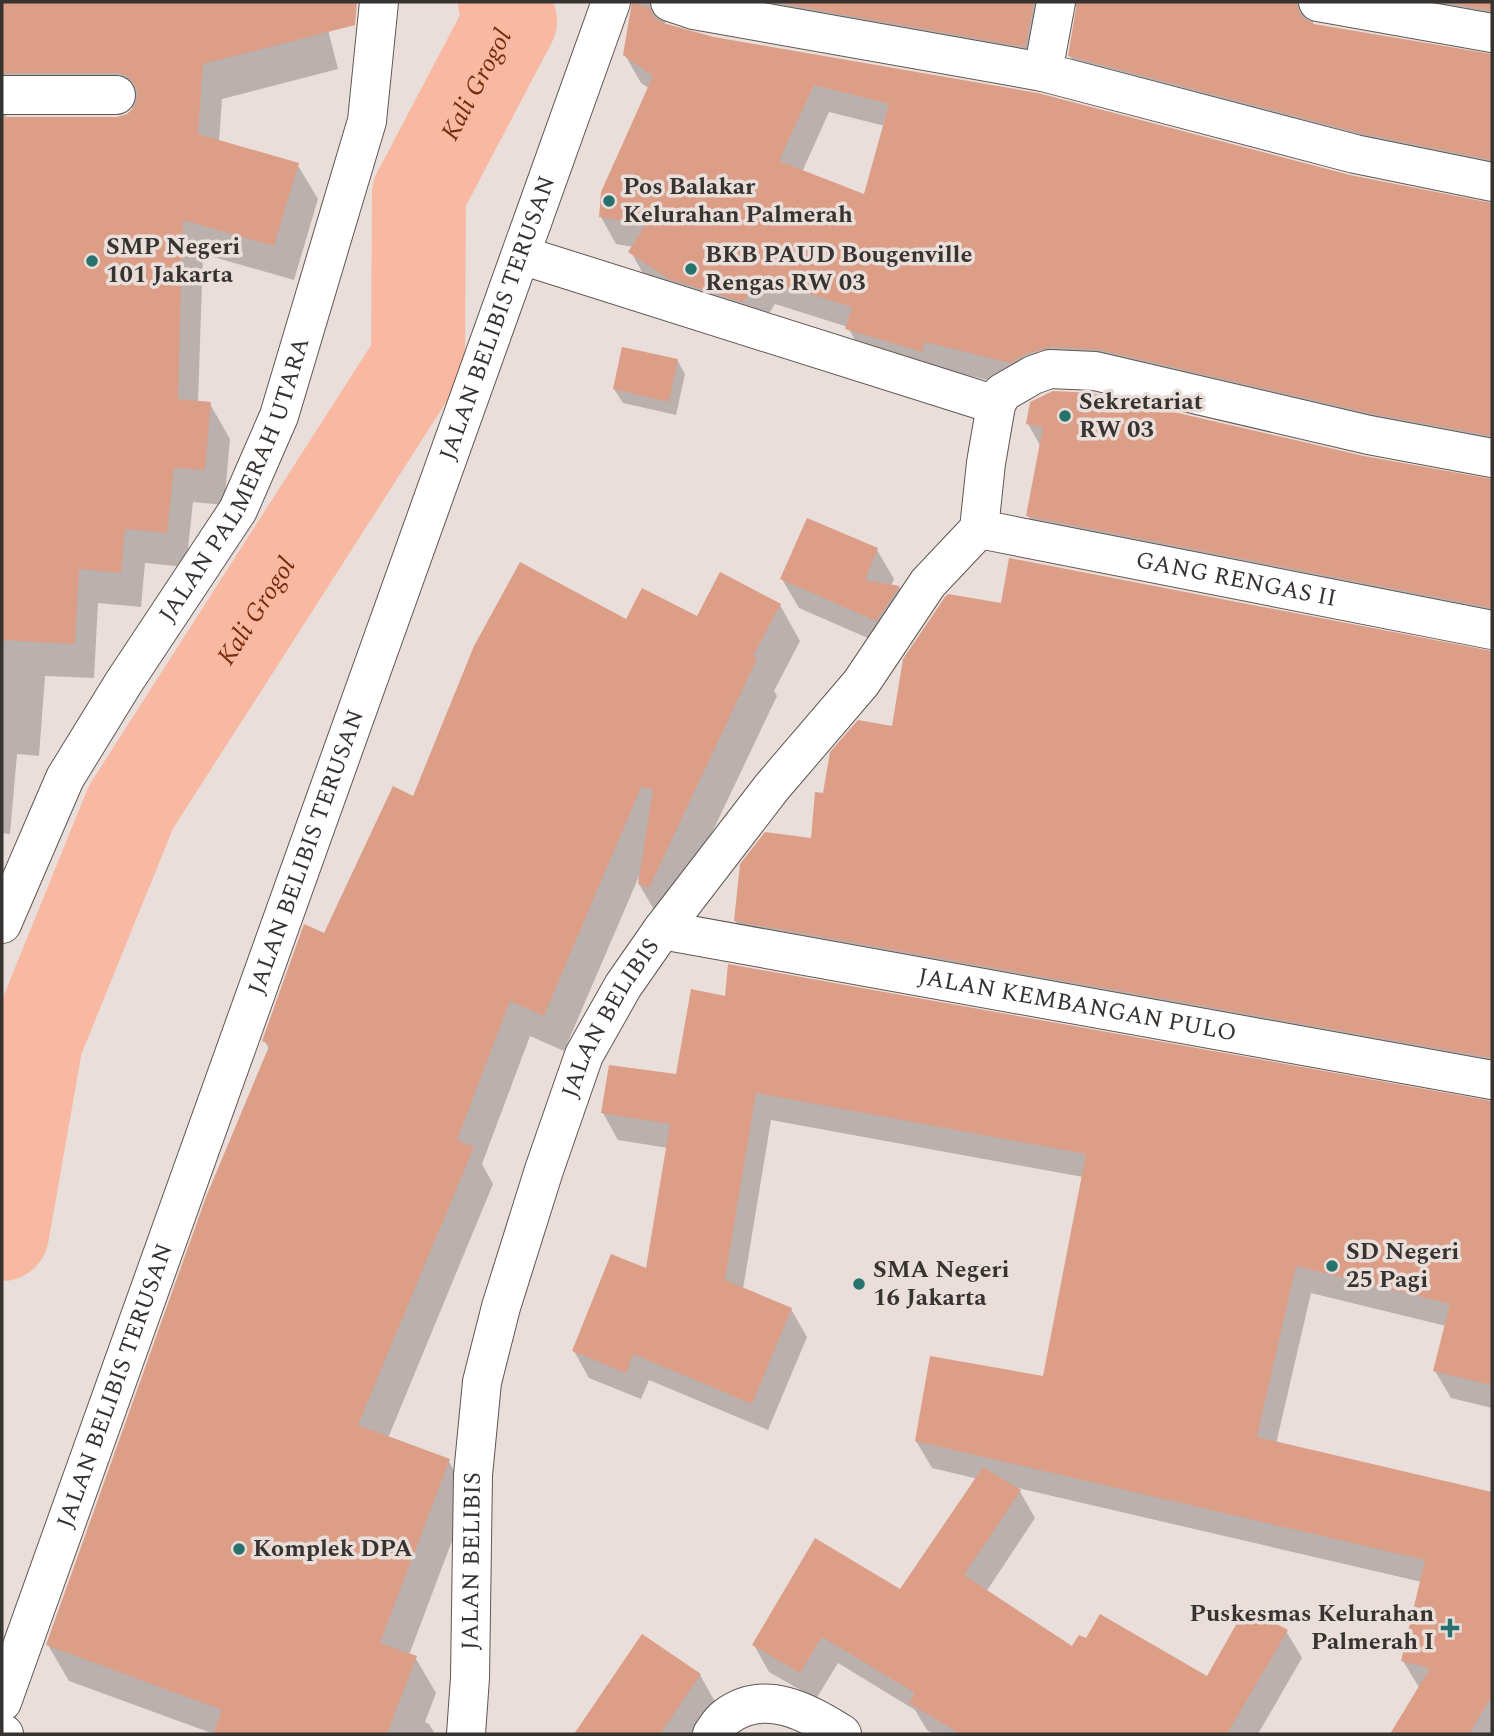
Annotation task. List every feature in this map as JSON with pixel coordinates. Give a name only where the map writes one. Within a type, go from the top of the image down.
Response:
[{"type":"street","name":"JALAN PALMERAH UTARA","points":[[2,924],[65,778],[124,682],[238,510],[279,415],[367,121],[379,2]]},
{"type":"street","name":"JALAN BELIBIS TERUSAN","points":[[2,1702],[611,2]]},
{"type":"street","points":[[670,2],[694,10],[766,12],[1043,72],[1355,154],[1492,183]]},
{"type":"street","points":[[1043,72],[1056,2]]},
{"type":"street","points":[[1318,2],[1492,33]]},
{"type":"street","points":[[2,95],[116,95]]},
{"type":"street","points":[[521,255],[996,405]]},
{"type":"street","points":[[979,529],[996,405],[1002,393],[1033,374],[1050,369],[1095,371],[1370,435],[1492,458]]},
{"type":"street","name":"GANG RENGAS II","points":[[979,529],[1492,630]]},
{"type":"street","name":"JALAN BELIBIS","points":[[466,1734],[470,1678],[473,1475],[482,1382],[504,1294],[584,1055],[623,986],[662,930],[772,787],[861,683],[928,583],[979,529]]},
{"type":"street","name":"JALAN KEMBANGAN PULO","points":[[662,930],[1492,1080]]},
{"type":"street","points":[[712,1734],[725,1717],[745,1708],[773,1703],[811,1714],[842,1734]]},
{"type":"building","points":[[2,2],[357,2],[355,25],[203,64],[198,134],[299,163],[274,246],[183,220],[178,399],[211,402],[205,470],[174,468],[167,533],[125,529],[121,573],[79,569],[75,644],[2,640],[2,117],[117,117],[127,114],[135,106],[138,94],[135,85],[127,76],[117,73],[2,73]]},
{"type":"building","points":[[632,2],[649,8],[654,17],[663,23],[714,37],[1038,93],[1350,175],[1492,203],[1492,436],[1374,414],[1100,350],[1050,347],[1026,354],[1010,363],[925,342],[922,352],[845,329],[852,307],[759,278],[743,302],[669,279],[628,252],[646,224],[599,217],[601,192],[653,76],[623,55]],"holes":[[[814,85],[889,104],[864,194],[779,161]]]},
{"type":"building","points":[[773,2],[1034,2],[1025,47]]},
{"type":"building","points":[[1077,2],[1297,2],[1303,18],[1314,24],[1492,54],[1492,160],[1360,133],[1068,56]]},
{"type":"building","points":[[1441,2],[1492,2],[1492,11]]},
{"type":"building","points":[[622,347],[678,359],[669,402],[613,389]]},
{"type":"building","points":[[1053,391],[1092,393],[1364,456],[1492,479],[1492,608],[1026,516],[1043,427],[1026,424],[1030,402]]},
{"type":"building","points":[[807,518],[878,548],[865,580],[900,586],[876,621],[780,579]]},
{"type":"building","points":[[1009,558],[1492,651],[1492,1058],[734,921],[740,864],[765,832],[811,838],[815,792],[823,793],[830,752],[858,720],[892,726],[903,659],[945,597],[948,594],[1001,603]]},
{"type":"building","points":[[520,562],[626,619],[642,588],[697,616],[720,572],[781,604],[753,656],[757,659],[649,888],[638,884],[653,790],[641,787],[544,1016],[510,1001],[457,1140],[474,1147],[358,1425],[450,1459],[380,1643],[417,1656],[387,1734],[213,1734],[222,1710],[46,1645],[206,1197],[270,1044],[262,1041],[304,924],[324,933],[393,786],[413,796],[474,646]]},
{"type":"building","points":[[728,964],[1492,1101],[1492,1385],[1433,1371],[1450,1304],[1296,1266],[1257,1437],[1492,1492],[1492,1696],[1469,1734],[1390,1734],[1430,1668],[1401,1661],[1425,1560],[915,1441],[930,1356],[1043,1376],[1086,1154],[756,1093],[725,1280],[792,1308],[752,1404],[633,1354],[626,1373],[572,1351],[611,1254],[646,1268],[670,1124],[601,1113],[609,1065],[676,1074],[691,989],[725,996]]},
{"type":"building","points":[[983,1467],[1021,1490],[964,1575],[1072,1646],[1079,1635],[1086,1638],[1100,1614],[1207,1676],[1246,1607],[1288,1630],[1227,1734],[960,1734],[909,1703],[915,1693],[822,1637],[800,1673],[752,1645],[815,1538],[900,1589]]},
{"type":"building","points":[[642,1634],[701,1674],[660,1734],[574,1734]]},
{"type":"waterway","name":"Kali Grogol","points":[[2,1234],[36,1041],[131,807],[418,359],[419,194],[510,21],[505,2]]},
{"type":"place","name":"Pos Balakar Kelurahan Palmerah","points":[[609,201]]},
{"type":"place","name":"SMP Negeri 101 Jakarta","points":[[92,261]]},
{"type":"place","name":"BKB PAUD Bougenville Rengas RW 03","points":[[691,269]]},
{"type":"place","name":"Sekretariat RW 03","points":[[1065,416]]},
{"type":"place","name":"SD Negeri 25 Pagi","points":[[1332,1266]]},
{"type":"place","name":"SMA Negeri 16 Jakarta","points":[[859,1284]]},
{"type":"place","name":"Komplek DPA","points":[[239,1549]]},
{"type":"place","name":"Puskesmas Kelurahan Palmerah I","points":[[1450,1628]]}]
